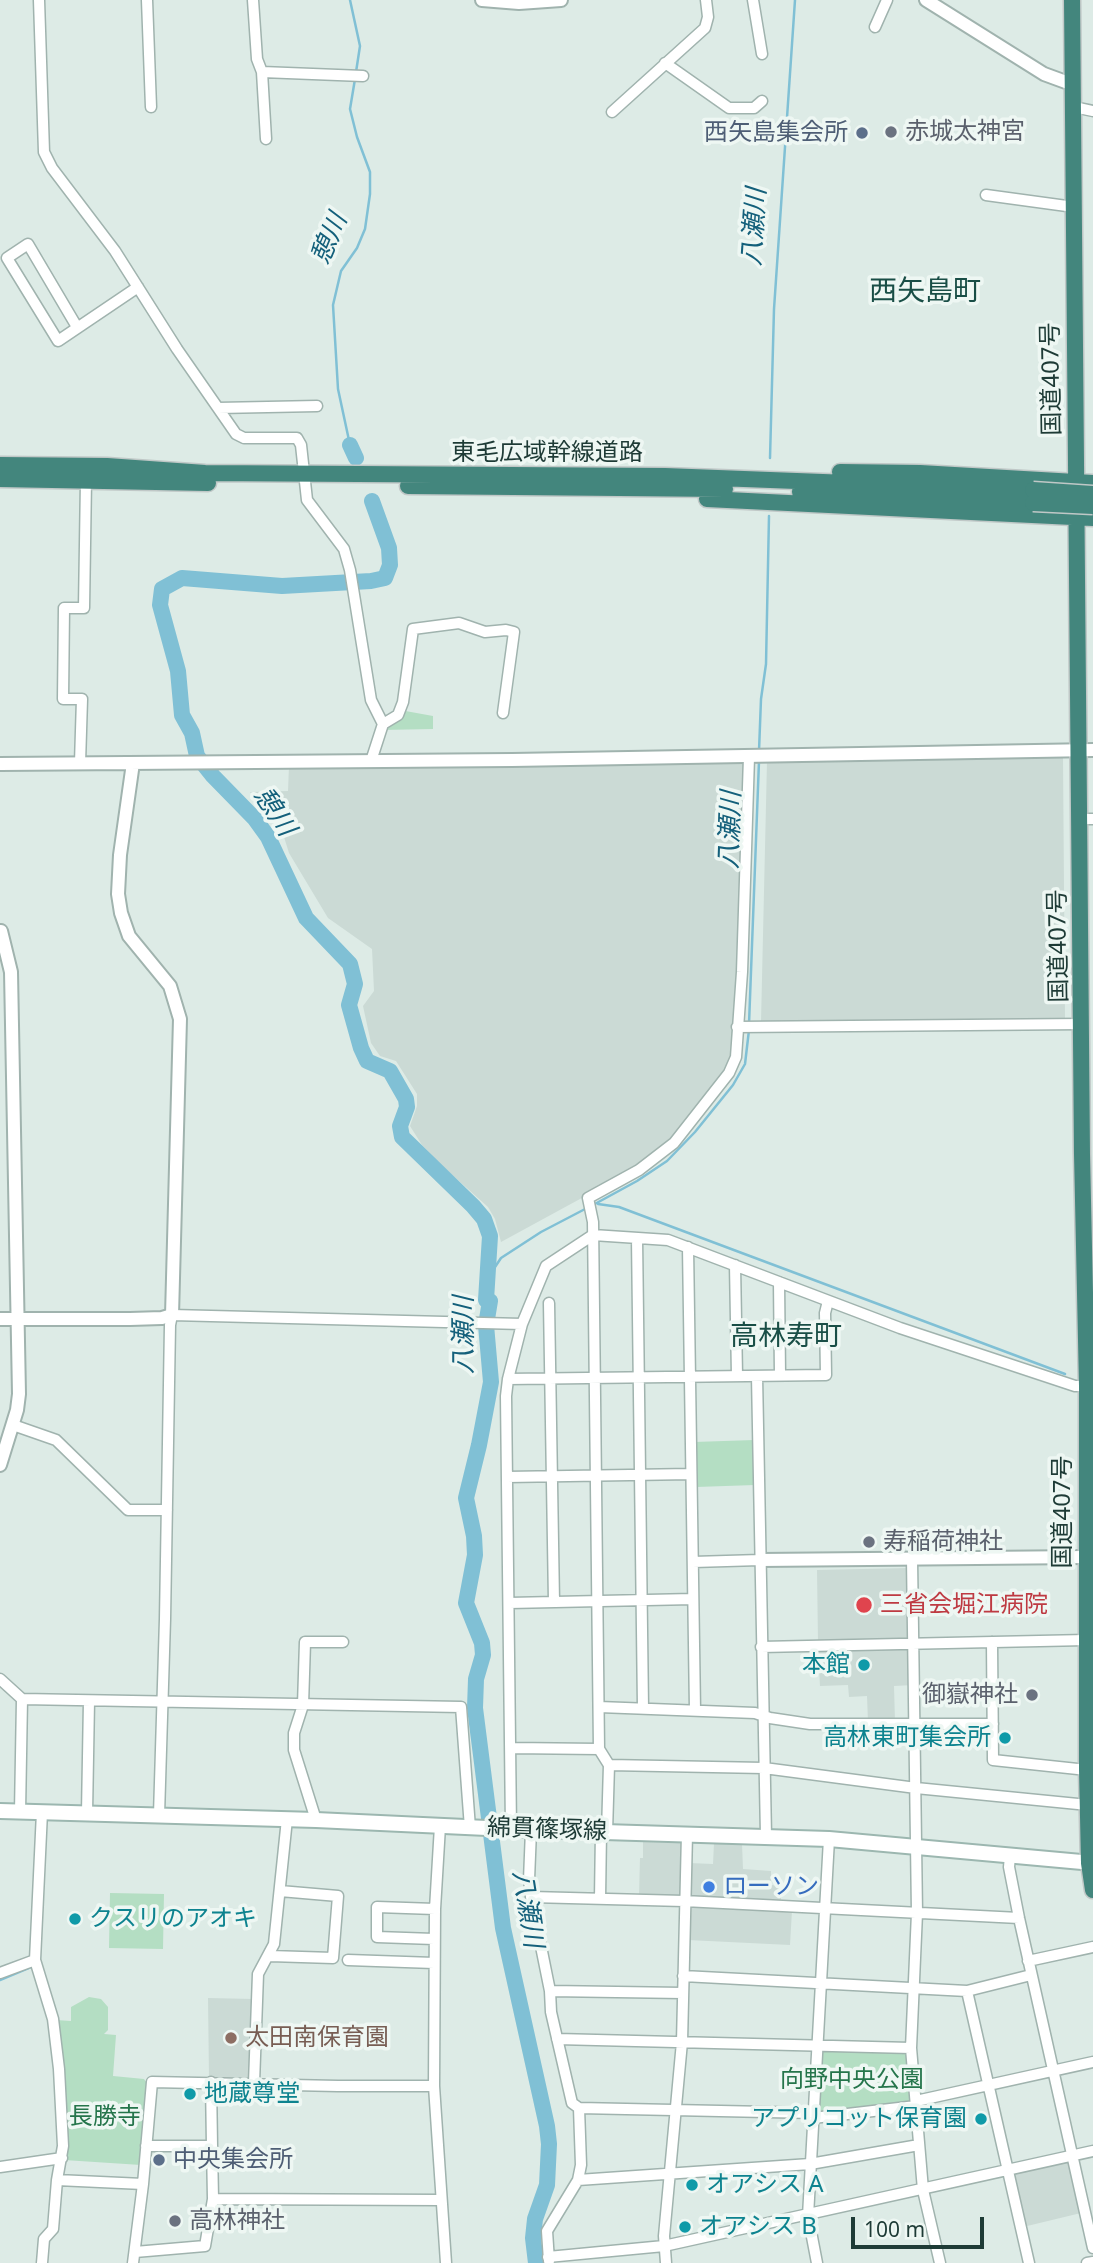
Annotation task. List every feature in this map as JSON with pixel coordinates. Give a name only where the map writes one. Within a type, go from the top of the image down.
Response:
[{"type":"highway","name":"国道407号","points":[[1072,0],[1076,482],[1085,517],[1087,906],[1082,1024],[1087,1154],[1090,1386],[1090,1724],[1087,1770],[1093,1890]]},
{"type":"highway","name":"東毛広域幹線道路","points":[[0,465],[107,466],[303,480],[554,488],[1033,497],[1093,494]]},
{"type":"highway","points":[[582,476],[644,469],[920,473],[1093,483]]},
{"type":"highway","name":"東毛広域幹線道路","points":[[0,479],[303,480],[582,476],[743,479],[1033,497],[1093,506]]},
{"type":"highway","points":[[554,488],[641,496],[1085,517]]},
{"type":"main road","name":"綿貫篠塚線","points":[[0,1811],[829,1839],[1091,1863]]},
{"type":"street","points":[[39,0],[44,152],[52,168],[88,213],[236,434],[244,438],[297,438],[307,500],[344,549],[351,570],[372,700],[383,724]]},
{"type":"street","points":[[148,0],[151,107]]},
{"type":"street","points":[[253,0],[257,59],[262,72],[266,139]]},
{"type":"street","points":[[482,0],[561,0]]},
{"type":"street","points":[[612,112],[707,24],[706,0]]},
{"type":"street","points":[[753,0],[762,54]]},
{"type":"street","points":[[875,27],[887,0]]},
{"type":"street","points":[[926,0],[1044,74],[1074,85]]},
{"type":"street","points":[[665,63],[724,107],[754,108],[762,101]]},
{"type":"street","points":[[262,72],[358,75]]},
{"type":"street","points":[[1074,107],[1093,111]]},
{"type":"street","points":[[986,195],[1074,207]]},
{"type":"street","points":[[77,327],[28,244],[8,258],[58,341],[138,287]]},
{"type":"street","points":[[218,408],[317,406]]},
{"type":"street","points":[[80,763],[82,699],[63,699],[64,608],[84,608],[86,480]]},
{"type":"street","points":[[371,761],[383,724],[398,715],[403,702],[413,629],[459,624],[485,632],[514,632],[503,713]]},
{"type":"street","points":[[0,764],[1086,751]]},
{"type":"street","points":[[600,1899],[609,1765],[599,1749],[593,1218],[588,1198],[639,1170],[674,1143],[729,1073],[736,1057],[757,757]]},
{"type":"street","points":[[134,763],[120,855],[118,894],[121,913],[129,936],[170,986],[180,1019],[159,1815]]},
{"type":"street","points":[[0,930],[11,972],[19,1394],[13,1425],[0,1465]]},
{"type":"street","points":[[739,1027],[1082,1024]]},
{"type":"street","points":[[510,1829],[508,1379],[522,1324],[546,1266],[593,1235],[668,1240],[900,1328],[1075,1386],[1090,1386]]},
{"type":"street","points":[[637,1238],[643,1708]]},
{"type":"street","points":[[688,1247],[695,1710]]},
{"type":"street","points":[[735,1265],[737,1376]]},
{"type":"street","points":[[779,1282],[780,1376]]},
{"type":"street","points":[[508,1379],[826,1375],[825,1313],[828,1301]]},
{"type":"street","points":[[549,1303],[554,1602]]},
{"type":"street","points":[[0,1319],[130,1320],[172,1315],[522,1324]]},
{"type":"street","points":[[757,1376],[766,1836]]},
{"type":"street","points":[[13,1425],[56,1440],[128,1510],[167,1510]]},
{"type":"street","points":[[507,1477],[691,1474]]},
{"type":"street","points":[[693,1562],[1089,1557]]},
{"type":"street","points":[[912,1559],[917,1913],[911,2048],[923,2190],[937,2262]]},
{"type":"street","points":[[509,1603],[693,1599]]},
{"type":"street","points":[[316,1820],[293,1749],[294,1733],[303,1705],[305,1642],[343,1643]]},
{"type":"street","points":[[761,1647],[992,1642],[1089,1650]]},
{"type":"street","points":[[992,1642],[993,1760],[1087,1770]]},
{"type":"street","points":[[0,1679],[22,1699],[461,1707],[472,1828]]},
{"type":"street","points":[[20,1812],[22,1699]]},
{"type":"street","points":[[87,1814],[89,1701]]},
{"type":"street","points":[[599,1707],[755,1713],[810,1724],[993,1724]]},
{"type":"street","points":[[511,1748],[599,1749]]},
{"type":"street","points":[[609,1765],[764,1768],[916,1788],[1089,1796]]},
{"type":"street","points":[[43,1812],[35,1959],[53,2019],[63,2146],[53,2229],[44,2239],[43,2263]]},
{"type":"street","points":[[254,2083],[258,1974],[261,1965],[270,1956],[274,1944],[286,1819]]},
{"type":"street","points":[[440,1826],[434,1939],[434,2086],[446,2263]]},
{"type":"street","points":[[531,1830],[531,1897],[557,2039],[572,2103],[579,2108],[813,2115],[916,2104],[1093,2062]]},
{"type":"street","points":[[666,2263],[664,2246],[682,2042],[687,1834]]},
{"type":"street","points":[[817,2263],[808,2216],[829,1839]]},
{"type":"street","points":[[1010,1856],[1009,1867],[1028,1961],[1093,2248]]},
{"type":"street","points":[[270,1956],[333,1958],[338,1896],[279,1891]]},
{"type":"street","points":[[531,1897],[684,1901],[1019,1918]]},
{"type":"street","points":[[434,1939],[377,1937],[377,1907],[435,1909]]},
{"type":"street","points":[[1028,1961],[1093,1947]]},
{"type":"street","points":[[0,1973],[35,1959]]},
{"type":"street","points":[[348,1960],[434,1963]]},
{"type":"street","points":[[683,1976],[967,1991],[1031,1975]]},
{"type":"street","points":[[550,1991],[683,1993]]},
{"type":"street","points":[[967,1991],[1029,2263]]},
{"type":"street","points":[[557,2039],[911,2048]]},
{"type":"street","points":[[133,2263],[152,2082],[338,2087],[434,2086]]},
{"type":"street","points":[[135,2252],[205,2246],[213,2199],[211,2082]]},
{"type":"street","points":[[579,2108],[581,2165],[578,2180],[547,2231],[549,2260],[664,2246],[1093,2151]]},
{"type":"street","points":[[578,2180],[810,2164],[919,2145]]},
{"type":"street","points":[[146,2146],[212,2146]]},
{"type":"street","points":[[0,2167],[62,2158]]},
{"type":"street","points":[[57,2180],[143,2184]]},
{"type":"street","points":[[213,2199],[441,2200]]},
{"type":"street","points":[[1087,2263],[1093,2262]]},
{"type":"shaded area","points":[[1063,757],[1065,1019],[761,1022],[767,761]]},
{"type":"shaded area","points":[[747,760],[735,1047],[727,1072],[684,1129],[663,1149],[624,1175],[501,1242],[495,1219],[488,1207],[422,1145],[410,1126],[417,1106],[417,1094],[396,1061],[380,1056],[371,1043],[363,1006],[374,991],[372,949],[328,918],[289,853],[284,837],[250,792],[288,791],[289,766]]},
{"type":"shaded area","name":"三省会堀江病院","points":[[909,1568],[910,1639],[818,1642],[817,1570]]},
{"type":"shaded area","name":"三省会堀江病院","points":[[911,1647],[913,1685],[894,1686],[895,1722],[868,1722],[867,1696],[849,1697],[848,1685],[820,1686],[818,1650]]},
{"type":"shaded area","points":[[643,1842],[683,1843],[681,1898],[639,1897]]},
{"type":"shaded area","points":[[714,1843],[742,1844],[743,1869],[771,1871],[771,1885],[781,1886],[781,1903],[688,1899],[689,1863],[713,1864]]},
{"type":"shaded area","points":[[688,1905],[792,1910],[790,1945],[688,1940]]},
{"type":"shaded area","name":"太田南保育園","points":[[208,1998],[254,1999],[251,2079],[209,2078]]},
{"type":"shaded area","points":[[1069,2160],[1081,2213],[1023,2227],[1011,2174]]},
{"type":"green space","points":[[400,710],[433,716],[433,729],[381,730]]},
{"type":"green space","points":[[754,1440],[755,1485],[696,1487],[694,1442]]},
{"type":"green space","points":[[110,1893],[164,1894],[163,1949],[109,1948]]},
{"type":"green space","name":"長勝寺","points":[[89,1997],[101,1999],[108,2007],[108,2030],[104,2034],[116,2035],[113,2076],[144,2079],[149,2086],[141,2143],[141,2165],[64,2160],[56,2020],[71,2021],[71,2007]]},
{"type":"green space","name":"向野中央公園","points":[[821,2051],[908,2051],[910,2104],[818,2112]]},
{"type":"waterway","name":"憩川","points":[[350,0],[360,46],[356,72]]},
{"type":"waterway","name":"八瀬川","points":[[770,458],[774,309],[795,0]]},
{"type":"waterway","name":"憩川","points":[[350,445],[338,389],[333,305],[341,271],[357,248],[365,229],[370,194],[370,172],[350,109],[355,79]]},
{"type":"waterway","name":"憩川","points":[[350,445],[356,458]]},
{"type":"waterway","name":"憩川","points":[[372,501],[389,548],[390,565],[385,578],[282,586],[182,578],[162,589],[160,605],[178,671],[182,715],[192,733],[197,756],[255,819],[268,837],[306,918],[350,964],[355,984],[349,1005],[361,1048],[367,1061],[390,1071],[406,1099],[407,1107],[400,1126],[402,1137],[473,1206],[484,1219],[490,1236],[486,1300],[490,1301],[486,1325],[491,1382],[466,1498],[475,1555],[466,1603],[482,1643],[483,1655],[476,1679],[475,1708],[503,1928],[549,2144],[547,2185],[535,2219],[533,2238],[536,2263]]},
{"type":"waterway","name":"八瀬川","points":[[759,751],[761,699],[766,664],[769,516]]},
{"type":"waterway","name":"八瀬川","points":[[749,1024],[759,761]]},
{"type":"waterway","name":"八瀬川","points":[[593,1205],[667,1161],[695,1132],[733,1085],[745,1064],[749,1030]]},
{"type":"waterway","points":[[598,1204],[619,1207],[1065,1374]]},
{"type":"waterway","name":"八瀬川","points":[[490,1301],[491,1273],[501,1258],[541,1232],[587,1208]]},
{"type":"waterway","points":[[0,1980],[31,1967]]},
{"type":"place","name":"赤城太神宮","points":[[891,132]]},
{"type":"place","name":"西矢島集会所","points":[[862,133]]},
{"type":"place","name":"寿稲荷神社","points":[[869,1542]]},
{"type":"place","name":"三省会堀江病院","points":[[864,1605]]},
{"type":"place","name":"本館","points":[[864,1665]]},
{"type":"place","name":"御嶽神社","points":[[1032,1695]]},
{"type":"place","name":"高林東町集会所","points":[[1005,1738]]},
{"type":"place","name":"ローソン","points":[[709,1887]]},
{"type":"place","name":"クスリのアオキ","points":[[75,1919]]},
{"type":"place","name":"太田南保育園","points":[[231,2038]]},
{"type":"place","name":"地蔵尊堂","points":[[190,2094]]},
{"type":"place","name":"アプリコット保育園","points":[[981,2119]]},
{"type":"place","name":"中央集会所","points":[[159,2160]]},
{"type":"place","name":"オアシス A","points":[[692,2185]]},
{"type":"place","name":"高林神社","points":[[175,2221]]},
{"type":"place","name":"オアシス B","points":[[685,2227]]},
{"type":"district","name":"西矢島町","points":[[925,292]]},
{"type":"district","name":"高林寿町","points":[[786,1337]]}]
